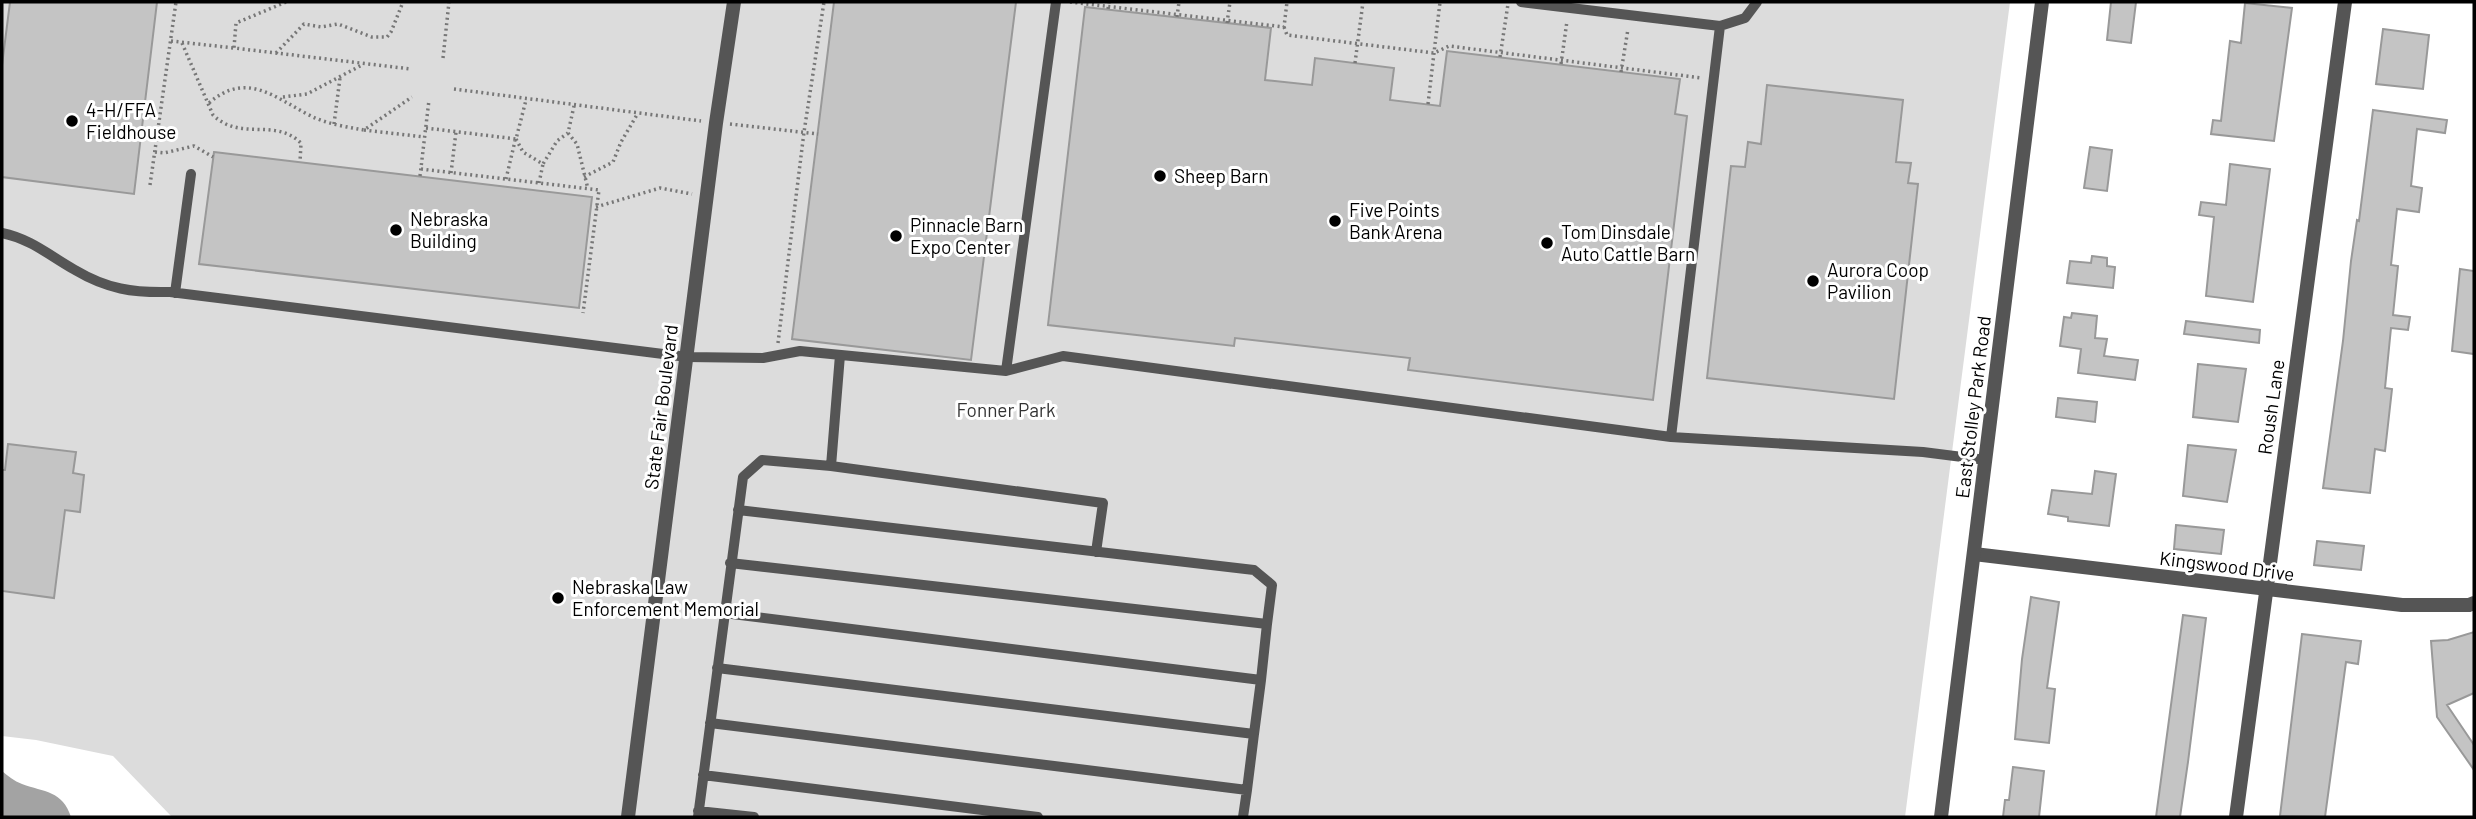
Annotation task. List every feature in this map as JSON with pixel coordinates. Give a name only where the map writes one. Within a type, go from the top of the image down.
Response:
[{"type":"street","name":"State Fair Boulevard","points":[[628,817],[716,123],[734,2]]},
{"type":"street","name":"East Stolley Park Road","points":[[1941,817],[2042,2]]},
{"type":"street","name":"Roush Lane","points":[[2236,817],[2345,2]]},
{"type":"street","name":"Kingswood Drive","points":[[1974,554],[2402,605],[2474,603]]},
{"type":"lane","points":[[1006,371],[1056,2]]},
{"type":"lane","points":[[1521,2],[1720,26],[1745,18],[1757,2]]},
{"type":"lane","points":[[1671,437],[1720,26]]},
{"type":"lane","points":[[176,293],[191,174]]},
{"type":"lane","points":[[2,233],[44,249],[75,270],[104,284],[136,293],[176,293],[687,357],[723,359],[776,356],[800,351],[1006,371],[1063,356],[1671,437],[1923,452],[1986,460]]},
{"type":"lane","points":[[831,466],[840,355]]},
{"type":"lane","points":[[754,817],[698,814],[743,477],[762,460],[831,466],[1103,503],[1096,552]]},
{"type":"lane","points":[[738,510],[1254,570],[1272,585],[1243,817]]},
{"type":"lane","points":[[730,563],[1267,624]]},
{"type":"lane","points":[[724,613],[1261,680]]},
{"type":"lane","points":[[716,668],[1254,734]]},
{"type":"lane","points":[[710,723],[1247,790]]},
{"type":"lane","points":[[703,775],[1038,817]]},
{"type":"path","points":[[150,185],[176,2]]},
{"type":"path","points":[[234,48],[236,23],[286,2]]},
{"type":"path","points":[[276,53],[304,24],[309,23],[321,27],[338,24],[372,37],[387,37],[403,2]]},
{"type":"path","points":[[443,58],[449,2]]},
{"type":"path","points":[[776,356],[804,132],[824,2]]},
{"type":"path","points":[[1068,2],[1284,27]]},
{"type":"path","points":[[1177,16],[1179,2]]},
{"type":"path","points":[[1227,22],[1230,2]]},
{"type":"path","points":[[1287,2],[1284,27],[1287,35],[1434,53],[1450,46],[1501,55],[1714,79]]},
{"type":"path","points":[[1355,63],[1363,2]]},
{"type":"path","points":[[1428,104],[1440,2]]},
{"type":"path","points":[[1501,55],[1508,2]]},
{"type":"path","points":[[1561,62],[1569,8]]},
{"type":"path","points":[[1621,70],[1630,15]]},
{"type":"path","points":[[171,41],[411,69]]},
{"type":"path","points":[[182,43],[213,115],[233,128],[250,131],[274,129],[293,136],[301,143],[300,162]]},
{"type":"path","points":[[281,98],[307,94],[365,64]]},
{"type":"path","points":[[334,124],[340,78]]},
{"type":"path","points":[[209,103],[228,89],[238,87],[281,98],[312,116],[334,124],[424,137]]},
{"type":"path","points":[[454,89],[818,134]]},
{"type":"path","points":[[364,130],[412,97]]},
{"type":"path","points":[[506,179],[526,99]]},
{"type":"path","points":[[420,176],[429,100]]},
{"type":"path","points":[[538,183],[543,164],[557,141],[568,133],[574,105]]},
{"type":"path","points":[[584,177],[613,162],[638,113]]},
{"type":"path","points":[[426,128],[516,139]]},
{"type":"path","points":[[451,173],[456,132]]},
{"type":"path","points":[[568,133],[577,144],[587,189]]},
{"type":"path","points":[[516,139],[523,152],[543,164]]},
{"type":"path","points":[[155,152],[164,153],[194,146],[213,157]]},
{"type":"path","points":[[421,169],[599,190],[583,313]]},
{"type":"path","points":[[596,207],[660,188],[708,196]]},
{"type":"green space","name":"Fonner Park","points":[[2,2],[2010,2],[1905,817],[172,817],[113,756],[2,736]]},
{"type":"shaded area","points":[[2,771],[19,783],[58,797],[68,808],[71,817],[2,817]]},
{"type":"building","name":"4-H/FFA Fieldhouse","points":[[10,2],[157,2],[134,194],[2,177],[2,65]]},
{"type":"building","name":"Pinnacle Barn Expo Center","points":[[834,2],[1016,2],[971,360],[792,339]]},
{"type":"building","points":[[2111,2],[2136,2],[2131,43],[2107,40]]},
{"type":"building","points":[[2245,3],[2292,8],[2274,141],[2211,134],[2213,120],[2221,121],[2230,41],[2241,43]]},
{"type":"building","points":[[1085,7],[1271,28],[1265,80],[1312,85],[1315,58],[1394,68],[1390,100],[1440,106],[1447,51],[1680,79],[1675,114],[1687,116],[1653,400],[1408,370],[1410,358],[1235,338],[1234,346],[1048,325]]},
{"type":"building","points":[[2383,29],[2429,35],[2423,89],[2376,84]]},
{"type":"building","name":"Aurora Coop Pavilion","points":[[1767,85],[1903,100],[1896,162],[1911,163],[1908,183],[1918,184],[1894,399],[1707,378],[1731,166],[1745,167],[1748,142],[1761,144]]},
{"type":"building","points":[[2373,110],[2447,120],[2445,133],[2417,129],[2411,186],[2422,188],[2419,212],[2397,209],[2391,265],[2398,266],[2393,315],[2410,317],[2408,330],[2391,328],[2385,388],[2392,389],[2385,451],[2375,449],[2370,493],[2323,488]]},
{"type":"building","points":[[2090,147],[2112,150],[2107,191],[2084,188]]},
{"type":"building","name":"Nebraska Building","points":[[214,152],[592,197],[579,308],[199,264]]},
{"type":"building","points":[[2230,164],[2270,169],[2253,302],[2206,296],[2214,217],[2199,215],[2201,202],[2226,205]]},
{"type":"building","points":[[2092,256],[2107,258],[2107,266],[2115,267],[2113,288],[2067,283],[2070,261],[2091,263]]},
{"type":"building","points":[[2460,269],[2474,271],[2474,354],[2452,351]]},
{"type":"building","points":[[2072,313],[2097,316],[2095,338],[2107,339],[2104,356],[2138,360],[2135,380],[2078,373],[2081,349],[2060,346],[2064,317],[2071,318]]},
{"type":"building","points":[[2186,321],[2260,330],[2259,343],[2184,334]]},
{"type":"building","points":[[2198,364],[2246,369],[2238,422],[2193,417]]},
{"type":"building","points":[[2058,398],[2097,402],[2095,422],[2056,417]]},
{"type":"building","points":[[8,444],[76,452],[73,473],[84,475],[80,512],[65,510],[54,598],[2,591],[2,470],[5,470]]},
{"type":"building","points":[[2188,445],[2236,450],[2227,502],[2183,496]]},
{"type":"building","points":[[2095,471],[2116,474],[2109,526],[2068,521],[2068,517],[2048,514],[2052,490],[2092,494]]},
{"type":"building","points":[[2176,525],[2224,530],[2221,554],[2174,549]]},
{"type":"building","points":[[2317,541],[2364,546],[2361,570],[2314,565]]},
{"type":"building","points":[[2031,597],[2059,602],[2047,688],[2055,689],[2049,743],[2015,739]]},
{"type":"building","points":[[2183,615],[2206,618],[2188,762],[2180,817],[2156,817]]},
{"type":"building","points":[[2474,632],[2474,693],[2447,705],[2474,745],[2474,770],[2437,717],[2431,641],[2448,640]]},
{"type":"building","points":[[2302,634],[2361,641],[2358,664],[2346,662],[2325,817],[2280,816]]},
{"type":"building","points":[[2013,767],[2044,771],[2039,817],[2003,817],[2005,800],[2009,800]]},
{"type":"place","name":"4-H/FFA Fieldhouse","points":[[72,121]]},
{"type":"place","name":"Sheep Barn","points":[[1160,176]]},
{"type":"place","name":"Five Points Bank Arena","points":[[1335,221]]},
{"type":"place","name":"Nebraska Building","points":[[396,230]]},
{"type":"place","name":"Pinnacle Barn Expo Center","points":[[896,236]]},
{"type":"place","name":"Tom Dinsdale Auto Cattle Barn","points":[[1547,243]]},
{"type":"place","name":"Aurora Coop Pavilion","points":[[1813,281]]},
{"type":"place","name":"Nebraska Law Enforcement Memorial","points":[[558,598]]}]
